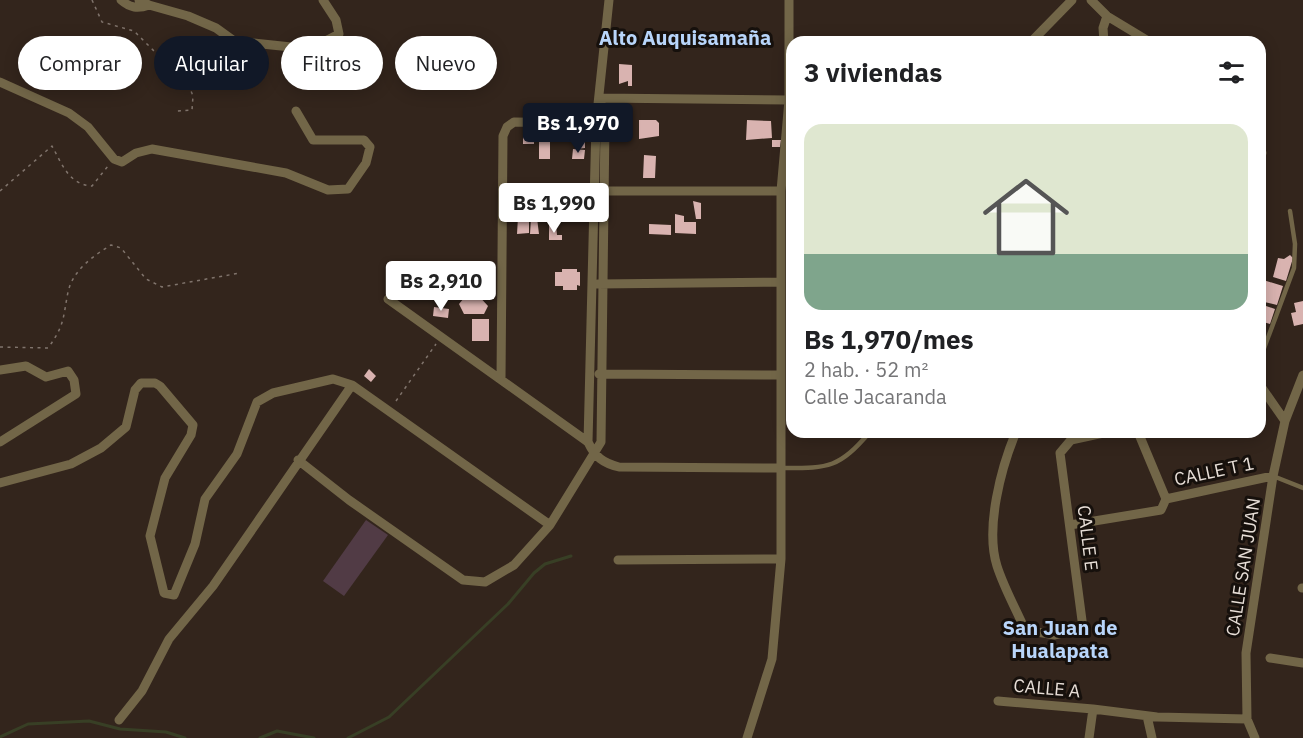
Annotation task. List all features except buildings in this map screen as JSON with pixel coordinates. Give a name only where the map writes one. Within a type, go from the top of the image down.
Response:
[{"type":"street","points":[[121,0],[128,6],[140,8],[149,5]]},
{"type":"street","points":[[138,0],[207,24],[234,41],[310,49],[339,34],[336,20],[323,0]]},
{"type":"street","points":[[298,460],[463,580],[475,583],[485,582],[514,565],[549,525],[601,442],[604,192],[600,98],[601,64],[609,0]]},
{"type":"street","points":[[789,0],[789,36]]},
{"type":"street","points":[[1037,36],[1072,0]]},
{"type":"street","points":[[1091,0],[1107,16],[1140,36]]},
{"type":"street","points":[[1104,36],[1103,28],[1107,16]]},
{"type":"street","points":[[0,82],[69,113],[88,127],[114,159],[122,162],[136,153],[153,149],[286,173],[328,190],[348,189],[366,163],[370,147],[364,140],[313,140],[296,111]]},
{"type":"street","points":[[600,98],[786,100]]},
{"type":"street","points":[[501,379],[502,136],[507,127],[514,122],[600,123]]},
{"type":"street","points":[[600,123],[594,191],[588,441],[594,455],[608,464],[619,467],[780,468]]},
{"type":"street","points":[[747,738],[772,659],[781,559],[779,375],[781,191],[786,134]]},
{"type":"street","points":[[594,191],[781,191]]},
{"type":"street","points":[[592,285],[781,282]]},
{"type":"street","points":[[388,299],[588,441]]},
{"type":"street","points":[[0,370],[26,366],[46,377],[68,371],[74,380],[76,394],[0,441]]},
{"type":"street","points":[[590,375],[779,375]]},
{"type":"street","name":"CALLE SAN JUAN","points":[[1247,719],[1246,652],[1273,476],[1285,421],[1303,375]]},
{"type":"street","points":[[0,483],[71,464],[101,448],[126,427],[135,390],[141,384],[155,383],[160,386],[193,425],[191,435],[165,477],[150,536],[164,592],[174,596],[195,544],[205,499],[237,454],[257,402],[273,393],[333,379],[352,385],[549,525]]},
{"type":"street","points":[[119,720],[142,691],[169,639],[213,586],[352,385]]},
{"type":"street","points":[[1266,394],[1285,421]]},
{"type":"street","name":"CALLE E","points":[[1014,438],[1006,456],[993,511],[996,564],[1025,630],[1055,635],[1083,628],[1060,453],[1071,440],[1080,438]]},
{"type":"street","points":[[1141,438],[1166,499]]},
{"type":"street","name":"CALLE T 1","points":[[1070,525],[1161,510],[1166,499],[1273,476]]},
{"type":"street","points":[[618,560],[781,559]]},
{"type":"street","points":[[1270,658],[1303,663]]},
{"type":"street","name":"CALLE A","points":[[998,701],[1147,716],[1247,719]]},
{"type":"street","points":[[1089,738],[1093,709]]},
{"type":"street","points":[[1147,716],[1152,738]]},
{"type":"street","points":[[1247,719],[1255,738]]},
{"type":"lane","points":[[1266,343],[1294,268],[1295,244],[1290,211]]},
{"type":"lane","points":[[780,468],[834,465],[849,455],[865,438]]},
{"type":"lane","name":"CALLE T 1","points":[[1273,476],[1303,488]]},
{"type":"path","points":[[92,0],[102,22],[134,31],[144,44],[185,76],[193,96],[192,110],[177,111]]},
{"type":"path","points":[[0,191],[52,146],[69,176],[80,185],[92,186],[114,159]]},
{"type":"path","points":[[0,347],[48,348],[65,319],[69,290],[77,272],[111,245],[121,248],[146,279],[162,287],[240,273]]},
{"type":"path","points":[[396,401],[442,336]]},
{"type":"shaded area","points":[[366,520],[388,535],[344,596],[323,581]]},
{"type":"waterway","points":[[348,738],[389,717],[508,604],[534,573],[545,564],[571,556]]},
{"type":"waterway","points":[[0,737],[28,724],[89,721],[120,729],[166,732],[185,738]]},
{"type":"waterway","points":[[260,738],[277,731],[314,738]]},
{"type":"district","name":"Alto Auquisamaña","points":[[685,37]]},
{"type":"district","name":"San Juan de Hualapata","points":[[1060,638]]}]
